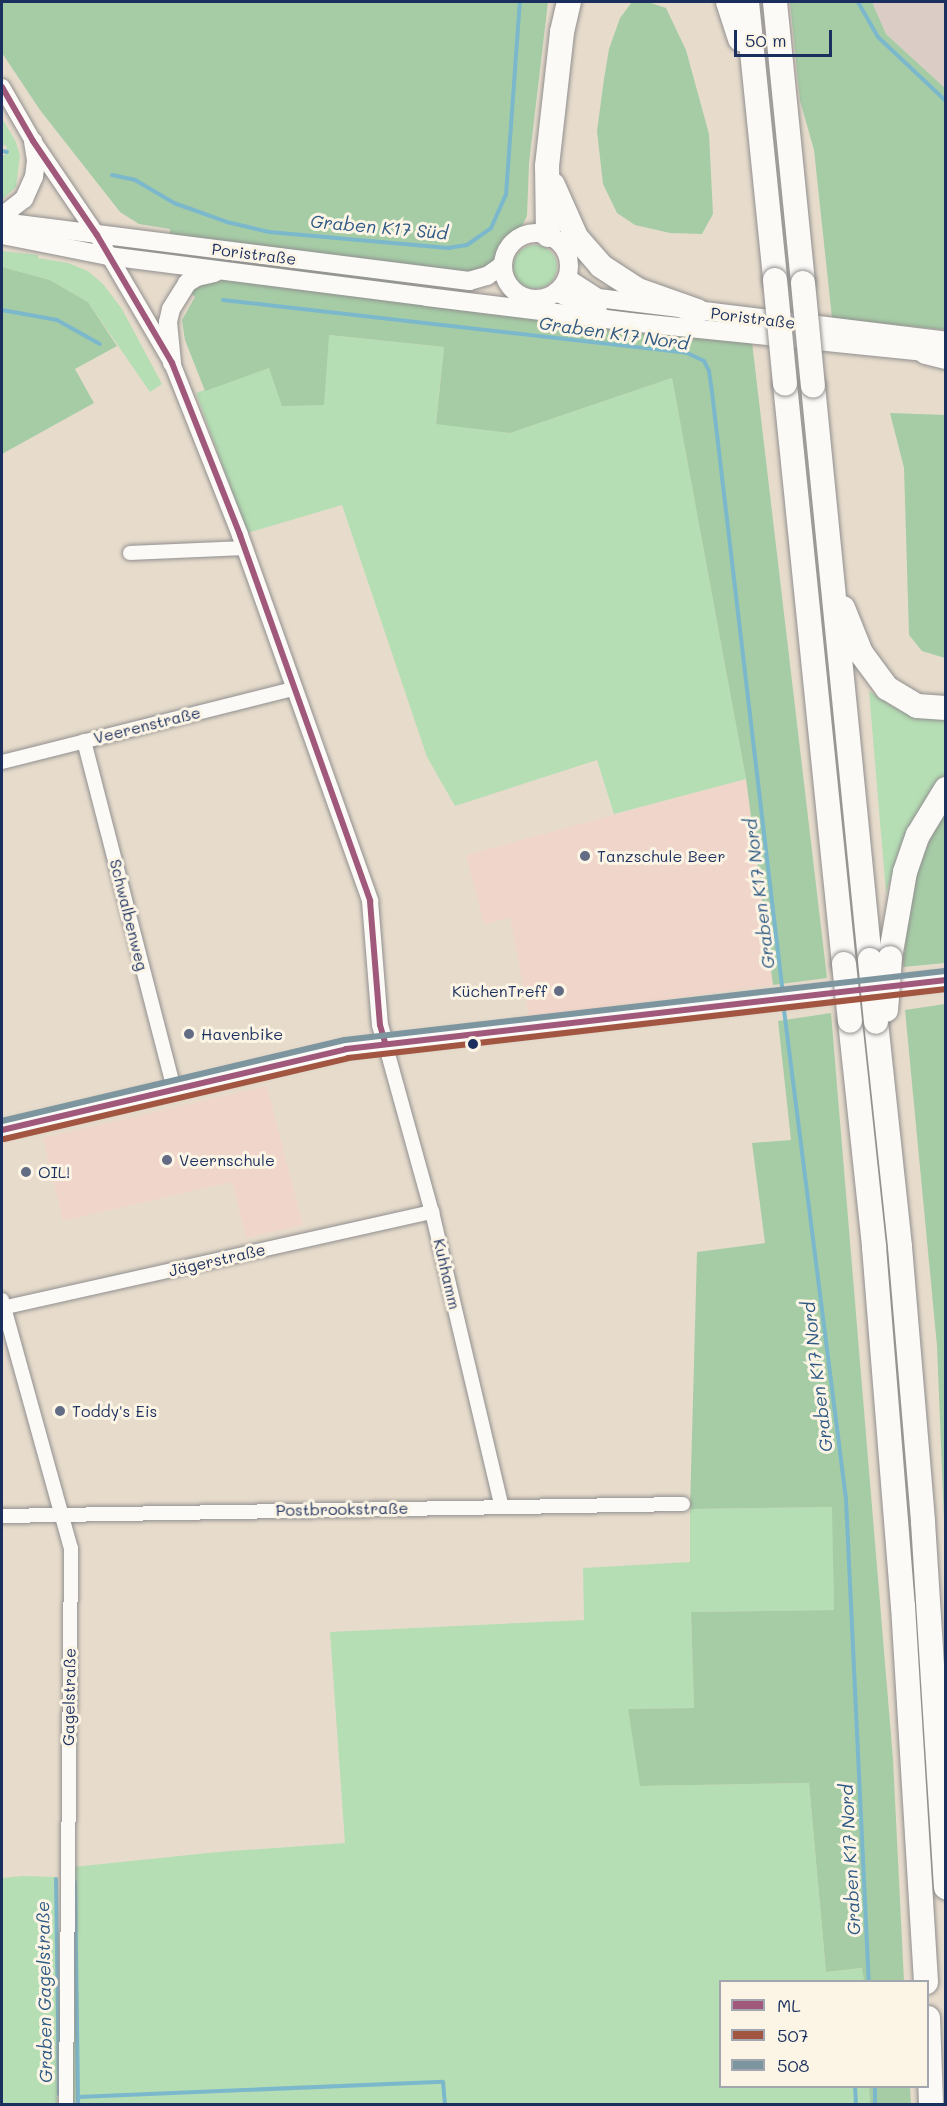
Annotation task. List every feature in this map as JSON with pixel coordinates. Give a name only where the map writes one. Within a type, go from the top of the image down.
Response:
[{"type":"highway","points":[[540,234],[559,2]]},
{"type":"highway","points":[[540,234],[562,32],[569,2]]},
{"type":"highway","points":[[728,2],[735,19],[759,126]]},
{"type":"highway","points":[[747,2],[874,1247],[903,1606],[926,1980]]},
{"type":"highway","points":[[775,2],[831,566],[880,959],[887,1118],[923,1522],[945,1887]]},
{"type":"highway","points":[[547,166],[576,237],[601,266],[638,290],[697,311]]},
{"type":"highway","points":[[831,566],[849,627],[875,675],[887,688],[918,706],[945,708]]},
{"type":"highway","points":[[880,959],[904,872],[918,835],[945,789]]},
{"type":"highway","points":[[929,2061],[931,2104]]},
{"type":"main road","points":[[2,216],[24,199],[34,177],[36,160],[33,141]]},
{"type":"main road","name":"Poristraße","points":[[2,222],[469,281],[487,276],[503,265]]},
{"type":"main road","points":[[540,234],[557,240],[568,258],[562,285],[540,299],[531,299],[522,296],[508,285],[503,265],[508,248],[514,241],[540,234]]},
{"type":"main road","name":"Poristraße","points":[[2,235],[108,255],[630,322],[941,351]]},
{"type":"main road","points":[[172,363],[168,322],[171,309],[181,292],[197,277],[230,271]]},
{"type":"main road","name":"Poristraße","points":[[428,297],[508,285]]},
{"type":"main road","name":"Poristraße","points":[[562,285],[598,298],[697,311],[941,351]]},
{"type":"main road","name":"Poristraße","points":[[562,285],[588,308],[630,322]]},
{"type":"street","points":[[2,87],[33,141],[97,235],[172,363],[244,548],[370,901],[380,1025],[385,1043]]},
{"type":"street","points":[[130,553],[244,548]]},
{"type":"street","name":"Veerenstraße","points":[[2,762],[293,689]]},
{"type":"street","name":"Schwalbenweg","points":[[84,741],[174,1089]]},
{"type":"street","points":[[2,1130],[336,1051],[385,1043],[945,980]]},
{"type":"street","name":"Kuhhamm","points":[[385,1043],[432,1212],[502,1507]]},
{"type":"street","name":"Jägerstraße","points":[[2,1305],[432,1212]]},
{"type":"street","name":"Gagelstraße","points":[[2,1305],[71,1548],[66,2104]]},
{"type":"street","name":"Postbrookstraße","points":[[2,1516],[683,1504]]},
{"type":"shaded area","points":[[872,2],[945,2],[945,88],[886,34]]},
{"type":"shaded area","points":[[746,779],[773,985],[529,1017],[510,917],[484,925],[466,855]]},
{"type":"shaded area","name":"Veernschule","points":[[267,1086],[303,1225],[246,1238],[232,1182],[63,1221],[43,1138]]},
{"type":"green space","points":[[2,2],[548,2],[529,163],[527,216],[522,226],[503,239],[492,263],[482,270],[470,273],[170,238],[170,229],[139,224],[120,212],[40,110],[2,53]]},
{"type":"green space","points":[[632,2],[648,2],[666,8],[686,50],[709,134],[713,214],[702,234],[670,233],[635,225],[617,213],[603,184],[597,131],[604,79],[609,49],[620,18]]},
{"type":"green space","points":[[790,2],[872,2],[886,34],[945,88],[945,330],[832,318],[814,150],[800,101]]},
{"type":"green space","points":[[2,118],[16,142],[20,156],[16,187],[2,200],[2,155],[5,155],[7,146],[2,145]]},
{"type":"green space","points":[[535,245],[544,246],[551,251],[556,258],[556,276],[551,283],[544,288],[535,289],[526,288],[519,283],[514,276],[513,267],[514,258],[519,251],[526,246]]},
{"type":"green space","points":[[2,251],[38,255],[38,258],[68,263],[88,271],[103,284],[122,309],[162,384],[150,392],[88,302],[50,280],[2,267]]},
{"type":"green space","points":[[170,254],[308,268],[460,288],[439,288],[279,270],[170,257]]},
{"type":"green space","points":[[2,267],[50,280],[88,302],[117,346],[75,369],[94,403],[2,454]]},
{"type":"green space","points":[[228,276],[752,342],[827,978],[773,985],[746,779],[672,378],[510,433],[436,424],[444,347],[329,335],[324,405],[282,406],[269,368],[205,391],[185,340],[182,320],[195,297],[188,291],[206,280]]},
{"type":"green space","points":[[329,335],[444,347],[436,423],[510,433],[672,378],[746,779],[614,814],[597,760],[455,806],[427,757],[342,505],[247,533],[196,393],[269,368]]},
{"type":"green space","points":[[890,413],[945,415],[945,658],[922,651],[909,635],[904,468]]},
{"type":"green space","points":[[869,691],[894,707],[910,713],[945,718],[945,773],[896,863],[886,893]]},
{"type":"green space","points":[[945,811],[945,963],[903,967],[910,894],[920,859]]},
{"type":"green space","points":[[946,1004],[945,1545],[937,1346],[905,1010]]},
{"type":"green space","points":[[831,1013],[893,1759],[904,1980],[864,1980],[862,1968],[826,1972],[809,1783],[640,1786],[628,1709],[694,1708],[691,1612],[834,1610],[832,1507],[690,1509],[697,1252],[765,1243],[752,1143],[791,1140],[778,1021]]},
{"type":"green space","points":[[833,1507],[834,1610],[691,1612],[694,1708],[628,1709],[641,1786],[809,1783],[826,1972],[863,1968],[864,1980],[719,1980],[719,2088],[869,2088],[870,2104],[72,2104],[73,1867],[218,1852],[345,1843],[330,1632],[584,1620],[583,1568],[690,1562],[690,1509]]},
{"type":"green space","points":[[56,1877],[57,2104],[2,2104],[2,1878]]},
{"type":"green space","points":[[869,2088],[910,2088],[911,2104],[870,2104]]},
{"type":"waterway","name":"Graben K17 Süd","points":[[112,175],[135,180],[174,203],[227,222],[269,232],[448,248],[467,245],[491,228],[506,195],[520,2]]},
{"type":"waterway","points":[[858,2],[878,37],[946,101]]},
{"type":"waterway","name":"Graben K17 Süd","points":[[2,151],[7,152]]},
{"type":"waterway","name":"Graben K17 Nord","points":[[223,300],[687,353],[704,361],[709,371],[712,392],[783,995]]},
{"type":"waterway","name":"Graben K17 Nord","points":[[2,310],[57,320],[100,344]]},
{"type":"waterway","name":"Graben K17 Nord","points":[[783,1002],[846,1499],[869,1980]]},
{"type":"waterway","name":"Graben Gagelstraße","points":[[56,1879],[59,2094]]},
{"type":"waterway","points":[[75,1882],[78,2104]]},
{"type":"waterway","points":[[78,2097],[443,2082],[445,2104]]},
{"type":"waterway","points":[[855,2088],[856,2104]]},
{"type":"waterway","name":"Graben K17 Nord","points":[[875,2088],[875,2104]]},
{"type":"transit line","name":"ML","points":[[2,87],[33,141],[97,235],[172,363],[240,535],[370,901],[380,1025],[385,1043]]},
{"type":"transit line","name":"508","points":[[2,1121],[345,1040],[945,971]]},
{"type":"transit line","name":"ML","points":[[2,1130],[346,1049],[946,980]]},
{"type":"transit line","name":"507","points":[[4,1139],[348,1058],[946,989]]},
{"type":"place","name":"Tanzschule Beer","points":[[585,856]]},
{"type":"place","name":"KüchenTreff","points":[[559,991]]},
{"type":"place","name":"Havenbike","points":[[189,1034]]},
{"type":"place","name":"Veernschule","points":[[167,1160]]},
{"type":"place","name":"OIL!","points":[[26,1172]]},
{"type":"place","name":"Toddy's Eis","points":[[60,1411]]}]
